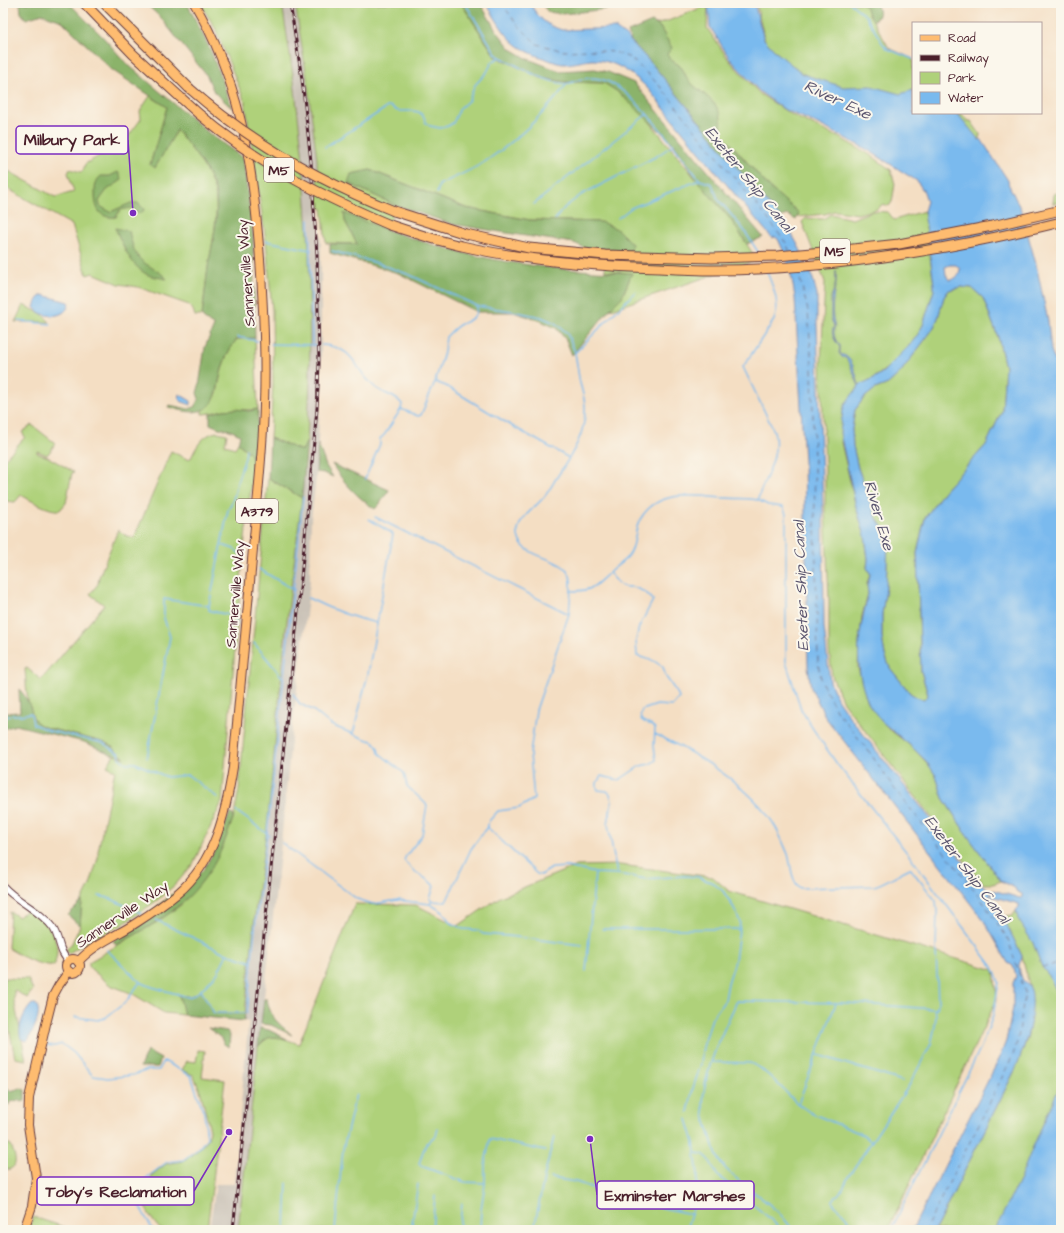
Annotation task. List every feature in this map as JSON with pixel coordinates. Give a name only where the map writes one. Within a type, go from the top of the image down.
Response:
[{"type":"highway","name":"M5","points":[[84,3],[133,54],[180,97],[222,132],[274,167],[328,197],[390,225],[426,237],[462,246],[526,258],[605,266],[713,270],[779,267],[837,262],[948,247],[1061,222]]},
{"type":"highway","name":"M5","points":[[104,3],[189,88],[232,124],[286,159],[356,196],[394,211],[466,234],[529,248],[605,256],[712,258],[835,251],[899,244],[933,238],[1061,210]]},
{"type":"main road","name":"Sannerville Way","points":[[78,962],[85,954],[99,944],[136,924],[188,883],[200,867],[215,841],[225,810],[233,767],[259,488],[264,405],[262,279],[251,172],[235,95],[219,53],[194,3]]},
{"type":"main road","points":[[69,972],[66,965],[69,961],[74,960],[78,962]]},
{"type":"main road","name":"A379","points":[[24,1230],[32,1206],[36,1178],[28,1124],[29,1098],[53,996],[69,972],[72,973],[78,971],[80,967],[78,962]]},
{"type":"street","points":[[3,886],[11,894],[46,920],[56,933],[63,954],[69,961]]},
{"type":"shaded area","points":[[282,3],[295,3],[307,79],[317,160],[317,199],[321,243],[321,385],[316,478],[311,519],[310,582],[292,730],[280,854],[238,1230],[209,1230],[216,1184],[234,1184],[249,1022],[244,1021],[256,904],[267,828],[286,629],[307,455],[310,382],[303,159],[294,81]]},
{"type":"green space","points":[[20,3],[69,3],[104,38],[126,63],[210,134],[243,158],[253,234],[255,338],[237,339],[234,343],[224,364],[217,393],[212,404],[207,408],[190,412],[168,407],[169,405],[189,409],[194,407],[199,399],[197,393],[205,347],[214,326],[202,316],[208,267],[214,238],[217,206],[211,179],[198,157],[177,130],[155,168],[150,165],[167,107],[112,70],[62,21],[42,14],[26,19],[21,13]]},
{"type":"green space","points":[[145,3],[187,3],[210,49],[232,108],[214,92],[207,76],[160,17]]},
{"type":"green space","points":[[200,3],[282,3],[294,81],[303,159],[309,249],[310,382],[307,441],[302,451],[270,438],[273,383],[272,310],[266,241],[245,102],[215,28]]},
{"type":"green space","points":[[295,3],[461,3],[495,56],[541,78],[566,82],[604,83],[618,92],[645,116],[695,178],[709,190],[757,260],[609,310],[622,297],[632,273],[605,271],[605,250],[631,251],[601,222],[530,220],[466,208],[370,170],[348,183],[395,205],[387,231],[345,214],[345,221],[357,244],[326,243],[322,208],[318,207],[317,160],[307,79]]},
{"type":"green space","points":[[461,3],[480,3],[496,30],[511,49],[528,59],[559,71],[595,69],[608,72],[634,83],[763,237],[747,244],[731,220],[695,178],[674,144],[618,92],[604,83],[566,82],[541,78],[495,56]]},
{"type":"green space","points":[[541,3],[606,3],[607,9],[563,14],[548,12]]},
{"type":"green space","points":[[756,3],[863,3],[889,48],[912,59],[912,114],[962,114],[968,121],[971,121],[980,134],[979,140],[834,96],[785,61],[765,41]]},
{"type":"green space","points":[[863,3],[877,3],[879,16],[873,21]]},
{"type":"green space","points":[[708,5],[707,28],[729,60],[760,94],[792,115],[840,138],[872,156],[891,170],[895,184],[892,202],[889,206],[883,204],[877,209],[858,214],[835,211],[825,214],[798,217],[769,187],[633,32],[668,21]]},
{"type":"green space","points":[[652,22],[660,27],[672,48],[667,54],[671,60],[681,67],[690,82],[714,103],[720,113],[722,125],[721,133],[769,187],[799,213],[796,220],[788,215],[780,217],[631,41],[628,32]]},
{"type":"green space","points":[[150,96],[167,107],[150,165],[155,167],[177,130],[206,171],[213,186],[216,216],[202,316],[195,316],[189,305],[138,287],[119,284],[93,273],[87,275],[72,225],[3,186],[3,168],[55,197],[74,192],[68,173],[70,169],[81,172],[83,171],[85,164],[124,142],[141,119],[140,111]]},
{"type":"green space","points":[[370,170],[466,208],[530,220],[601,222],[617,229],[632,244],[631,251],[585,248],[574,243],[452,224],[395,205],[348,183],[351,174]]},
{"type":"green space","points":[[118,172],[122,180],[107,190],[99,201],[100,206],[110,212],[131,203],[138,203],[144,209],[142,213],[137,213],[131,208],[120,210],[116,217],[110,217],[102,214],[97,208],[95,198],[96,182],[101,176],[110,176]]},
{"type":"green space","points":[[1061,192],[1061,202],[1053,204],[1054,194]]},
{"type":"green space","points":[[872,211],[888,212],[894,220],[924,211],[934,290],[923,325],[917,336],[891,365],[874,378],[860,385],[841,442],[856,507],[865,536],[868,559],[867,567],[870,573],[867,584],[868,594],[862,616],[858,668],[868,702],[889,729],[912,747],[931,767],[936,776],[943,798],[967,835],[1001,881],[993,884],[984,884],[971,869],[843,702],[832,676],[829,649],[829,600],[821,364],[825,282],[802,222],[806,218],[823,219],[831,214],[852,219]]},
{"type":"green space","points":[[344,213],[410,238],[477,256],[550,268],[632,273],[622,297],[609,310],[572,355],[566,340],[556,328],[539,320],[513,312],[477,312],[398,273],[330,253],[330,244],[357,244],[345,221]]},
{"type":"green space","points":[[115,228],[129,231],[134,248],[139,258],[167,279],[151,276],[138,268],[133,263]]},
{"type":"green space","points":[[961,287],[972,288],[983,298],[998,337],[1005,367],[1002,411],[986,445],[944,491],[925,518],[917,553],[921,671],[928,695],[924,699],[918,698],[910,693],[890,668],[885,655],[882,638],[882,614],[886,588],[888,543],[884,530],[875,515],[858,468],[853,446],[852,429],[855,410],[864,398],[875,389],[888,384],[900,373],[933,329],[944,297],[949,290]]},
{"type":"green space","points":[[23,305],[42,314],[50,322],[15,322]]},
{"type":"green space","points":[[255,338],[258,409],[225,410],[202,414],[202,410],[212,403],[214,399],[224,364],[234,343],[237,339]]},
{"type":"green space","points":[[236,409],[249,411],[258,409],[258,442],[253,470],[251,454],[238,443],[240,435],[230,430],[219,428],[210,424],[210,414],[223,410]]},
{"type":"green space","points":[[32,425],[55,443],[47,455],[37,451],[37,453],[48,457],[74,472],[72,473],[66,503],[60,510],[51,509],[21,495],[15,502],[3,502],[3,461],[25,437],[22,432]]},
{"type":"green space","points":[[217,432],[227,434],[225,445],[235,448],[238,443],[251,454],[253,470],[243,556],[222,802],[193,864],[176,884],[155,902],[122,925],[95,937],[69,953],[66,950],[72,943],[80,926],[82,901],[90,885],[98,858],[98,851],[115,770],[107,766],[114,755],[124,758],[110,745],[44,727],[36,722],[33,718],[29,705],[25,669],[27,668],[41,680],[104,605],[90,594],[98,584],[99,577],[118,530],[125,535],[134,538],[171,451],[187,459],[191,458],[198,445],[204,438]]},
{"type":"green space","points":[[270,438],[302,451],[307,441],[302,498],[268,478]]},
{"type":"green space","points":[[318,444],[326,466],[333,477],[324,473],[316,472]]},
{"type":"green space","points":[[332,464],[389,490],[375,509],[351,489]]},
{"type":"green space","points":[[268,478],[302,498],[286,629],[267,828],[256,904],[245,1013],[214,1013],[194,995],[188,997],[180,995],[184,1015],[164,1013],[133,994],[110,985],[91,969],[89,962],[157,922],[182,904],[224,842],[234,816],[239,789]]},
{"type":"green space","points":[[19,689],[29,705],[34,718],[39,724],[44,727],[103,742],[110,745],[125,758],[111,754],[84,742],[16,725],[3,729],[3,713],[20,712]]},
{"type":"green space","points":[[230,813],[234,816],[220,852],[204,879],[194,891],[171,912],[158,921],[116,945],[113,941],[203,870],[215,850]]},
{"type":"green space","points":[[620,865],[713,877],[729,891],[994,970],[997,999],[888,1230],[238,1230],[258,1047],[265,1040],[272,1037],[282,1038],[299,1044],[355,904],[416,905],[458,926],[500,897],[576,866]]},
{"type":"green space","points":[[82,901],[80,926],[68,915]]},
{"type":"green space","points":[[28,908],[44,921],[55,939],[57,954],[55,965],[37,963],[8,948],[10,912],[19,917]]},
{"type":"green space","points":[[1016,911],[1061,922],[1061,1230],[935,1230],[1015,1070],[1027,1039],[1032,1001],[1030,989],[1022,956],[1003,918],[1013,915]]},
{"type":"green space","points":[[4,978],[28,979],[33,990],[27,998],[14,990],[14,1000],[26,1060],[15,1058],[3,997]]},
{"type":"green space","points":[[201,990],[214,1013],[245,1013],[244,1021],[184,1015],[179,995],[191,996]]},
{"type":"green space","points":[[264,999],[267,999],[270,1011],[275,1020],[292,1035],[271,1025],[261,1024]]},
{"type":"green space","points":[[208,1028],[227,1031],[230,1035],[229,1047],[224,1044],[221,1038]]},
{"type":"green space","points":[[260,1028],[269,1030],[287,1039],[271,1037],[265,1040],[258,1047]]},
{"type":"green space","points":[[198,1050],[205,1051],[202,1077],[225,1080],[207,1230],[161,1230],[154,1222],[143,1204],[147,1186],[153,1174],[166,1164],[183,1161],[198,1150],[208,1139],[210,1130],[200,1090],[193,1075],[182,1070],[187,1061],[196,1062]]},
{"type":"green space","points":[[147,1051],[161,1059],[158,1067],[140,1067]]},
{"type":"green space","points":[[3,1085],[4,1088],[8,1088],[10,1091],[21,1088],[25,1090],[25,1101],[22,1102],[18,1100],[11,1102],[9,1105],[7,1104],[3,1106]]},
{"type":"green space","points":[[3,1141],[11,1145],[15,1162],[12,1168],[3,1170]]},
{"type":"green space","points":[[33,1217],[74,1230],[28,1230]]},
{"type":"water","name":"Exeter Ship Canal","points":[[486,3],[530,3],[536,13],[543,20],[551,26],[562,30],[615,28],[625,35],[652,64],[748,181],[786,224],[811,272],[817,294],[823,511],[824,627],[830,682],[838,700],[849,716],[941,832],[978,882],[991,891],[989,898],[1007,925],[1022,956],[1019,965],[1020,972],[1023,980],[1032,992],[1032,1014],[1030,1024],[1015,1070],[935,1230],[912,1230],[998,1061],[1006,1041],[1013,1008],[1013,983],[1016,976],[1013,966],[1008,963],[984,921],[826,718],[811,688],[808,667],[804,462],[795,298],[792,279],[783,250],[778,239],[775,237],[772,238],[649,90],[637,78],[616,65],[608,62],[591,60],[571,64],[561,64],[532,53],[522,48],[508,37]]},
{"type":"water","name":"River Exe","points":[[708,3],[754,3],[764,39],[776,52],[803,74],[843,87],[871,86],[900,94],[912,90],[912,114],[958,114],[979,140],[981,139],[1009,182],[1008,183],[1021,210],[1036,264],[1048,321],[1051,350],[1061,378],[1061,1002],[1050,977],[1042,967],[1033,943],[1018,919],[1016,910],[1019,907],[1019,904],[991,896],[993,890],[1020,898],[1022,897],[1022,894],[1016,891],[1015,888],[1001,881],[967,835],[943,798],[936,776],[926,761],[881,721],[868,702],[860,674],[860,635],[868,594],[867,585],[870,573],[867,568],[868,559],[865,536],[856,507],[840,433],[845,404],[859,386],[848,361],[846,358],[842,357],[839,353],[840,347],[840,354],[846,356],[851,362],[859,385],[883,372],[908,347],[917,336],[923,325],[934,290],[924,211],[927,201],[924,192],[917,181],[868,150],[818,124],[785,110],[760,92],[730,59],[710,27]],"holes":[[[956,265],[960,269],[959,274],[954,279],[949,280],[946,275],[945,267]],[[961,287],[972,288],[983,298],[998,337],[1005,367],[1002,411],[986,445],[944,491],[925,518],[917,553],[921,671],[928,695],[924,699],[918,698],[910,693],[890,668],[885,655],[882,638],[882,614],[886,588],[888,543],[884,530],[875,515],[858,468],[853,446],[852,429],[855,410],[864,398],[875,389],[888,384],[900,373],[933,329],[944,297],[949,290]]]},
{"type":"water","points":[[835,287],[832,312],[835,326],[834,337],[833,329],[834,326],[831,319],[831,297]]},
{"type":"water","points":[[43,295],[68,302],[69,304],[67,309],[58,315],[53,316],[42,314],[34,307],[38,298]]},
{"type":"water","points":[[179,394],[191,401],[191,405],[180,401]]},
{"type":"water","points":[[32,1004],[36,1004],[38,1008],[38,1017],[33,1031],[27,1041],[21,1039],[20,1025]]},
{"type":"water","points":[[1061,1083],[1061,1230],[995,1230],[1020,1179]]},
{"type":"waterway","points":[[465,3],[496,54],[500,57],[548,80],[567,84],[582,79],[600,79],[613,84],[626,94],[668,138],[700,180],[712,184],[718,199],[744,230],[758,252]]},
{"type":"waterway","points":[[850,3],[866,16],[883,44],[888,49],[912,59]]},
{"type":"waterway","points":[[325,147],[389,106],[398,111],[419,112],[424,117],[426,123],[430,126],[440,128],[448,126],[453,123],[460,108],[469,100],[475,85],[487,72],[492,62],[500,57]]},
{"type":"waterway","points":[[437,193],[439,185],[480,165],[519,136],[539,117],[566,85]]},
{"type":"waterway","points":[[534,204],[647,114]]},
{"type":"waterway","points":[[555,219],[565,207],[581,195],[657,156],[673,145]]},
{"type":"waterway","points":[[618,218],[631,208],[699,180]]},
{"type":"waterway","points":[[309,220],[312,343]]},
{"type":"waterway","points":[[266,241],[311,250]]},
{"type":"waterway","points":[[332,251],[377,263],[410,275],[477,306],[541,317],[555,323],[567,333],[575,352]]},
{"type":"waterway","points":[[767,272],[775,296],[777,308],[776,314],[774,320],[743,367],[774,431],[774,456],[758,500],[768,505],[783,507],[786,514],[786,662],[801,709],[837,764],[915,863],[993,967],[999,982],[993,1016],[981,1047],[891,1230]]},
{"type":"waterway","points":[[571,591],[569,572],[562,565],[537,555],[523,546],[519,539],[519,525],[525,516],[541,501],[548,491],[574,450],[581,434],[585,416],[585,404],[575,353],[636,291]]},
{"type":"waterway","points":[[435,382],[444,352],[446,337],[461,324],[470,320],[476,313],[477,306]]},
{"type":"waterway","points":[[18,321],[51,324]]},
{"type":"waterway","points":[[237,337],[258,341]]},
{"type":"waterway","points":[[271,344],[315,345]]},
{"type":"waterway","points":[[322,345],[342,350],[349,355],[376,388],[393,397],[402,404],[401,409],[418,416],[421,415],[435,382],[446,386],[569,458]]},
{"type":"waterway","points":[[365,479],[380,444],[380,439],[385,434],[401,409]]},
{"type":"waterway","points":[[238,624],[229,615],[209,610],[209,606],[228,510],[234,497],[238,478],[245,459],[246,449]]},
{"type":"waterway","points":[[609,573],[629,555],[633,547],[637,527],[641,518],[649,508],[658,502],[680,496],[758,500]]},
{"type":"waterway","points":[[201,990],[214,1013],[247,1013],[255,927],[267,834],[303,497]]},
{"type":"waterway","points":[[375,517],[569,614],[571,591],[588,589],[596,585],[609,573],[622,586],[641,590],[647,593],[653,600],[639,627],[636,640],[637,656],[654,661],[663,667],[666,677],[679,698],[672,706],[657,705],[642,710],[642,720],[655,728],[654,746],[656,760],[650,764],[640,766],[619,780],[601,776],[597,783],[598,790],[607,791],[610,794],[612,801],[608,824],[617,874]]},
{"type":"waterway","points":[[353,734],[368,674],[393,534],[369,519]]},
{"type":"waterway","points":[[222,545],[234,549],[243,556]]},
{"type":"waterway","points":[[259,569],[294,590]]},
{"type":"waterway","points":[[308,598],[342,613],[377,623]]},
{"type":"waterway","points":[[147,758],[170,637],[164,618],[164,599],[209,606]]},
{"type":"waterway","points":[[487,827],[489,821],[498,811],[519,808],[534,799],[530,754],[536,710],[569,614]]},
{"type":"waterway","points":[[254,643],[283,678]]},
{"type":"waterway","points":[[293,694],[300,704],[314,711],[331,725],[373,741],[378,748],[379,753],[404,773],[407,786],[427,805],[422,835],[404,860],[411,869],[428,880],[434,886],[430,899],[432,901]]},
{"type":"waterway","points":[[3,717],[31,713],[33,724],[50,731],[103,743],[120,754],[119,758],[126,763],[135,763],[167,777],[188,775],[218,798]]},
{"type":"waterway","points":[[655,734],[705,761],[752,797],[765,811],[777,829],[788,854],[795,881],[800,888],[874,886],[883,883],[910,868],[936,901],[938,1004],[937,1008],[935,1009],[935,1026],[931,1044],[910,1084],[848,1177],[843,1189],[833,1200],[833,1203],[858,1230]]},
{"type":"waterway","points":[[236,811],[269,835]]},
{"type":"waterway","points":[[282,843],[357,899],[373,904],[398,900],[430,904],[432,901],[446,902],[471,849],[487,827],[537,874],[541,875],[552,868],[567,867],[595,873],[617,874],[646,879],[684,876],[698,877],[713,883],[723,891],[734,908],[740,922],[735,961],[728,983],[725,1000],[712,1018],[703,1047],[701,1064],[693,1088],[688,1112]]},
{"type":"waterway","points":[[586,971],[595,873]]},
{"type":"waterway","points":[[99,896],[109,898],[141,913]]},
{"type":"waterway","points":[[430,904],[443,912],[450,922],[463,929],[477,930],[483,934],[582,945]]},
{"type":"waterway","points":[[156,920],[227,954],[252,962]]},
{"type":"waterway","points":[[602,929],[740,929]]},
{"type":"waterway","points":[[107,950],[140,982],[188,997],[201,990],[217,974],[227,954]]},
{"type":"waterway","points":[[75,1017],[98,1020],[105,1018],[126,1002],[140,982]]},
{"type":"waterway","points":[[793,1230],[773,1207],[725,1168],[714,1148],[704,1117],[703,1105],[706,1079],[720,1038],[737,1001],[847,1003],[935,1009]]},
{"type":"waterway","points":[[836,1003],[798,1104],[811,1113],[864,1135],[871,1142]]},
{"type":"waterway","points":[[45,1045],[55,1046],[62,1044],[74,1053],[93,1076],[108,1078],[133,1075],[148,1070],[159,1070],[164,1061],[191,1076],[204,1113],[207,1138],[198,1149],[183,1160],[167,1162],[144,1180],[140,1196],[140,1207],[154,1230]]},
{"type":"waterway","points":[[818,1055],[902,1081]]},
{"type":"waterway","points":[[712,1062],[750,1063],[769,1075],[798,1104]]},
{"type":"waterway","points":[[335,1230],[343,1149],[356,1094]]},
{"type":"waterway","points":[[687,1119],[694,1142],[695,1153],[703,1154],[709,1159],[717,1175],[782,1230]]},
{"type":"waterway","points":[[438,1128],[436,1136],[426,1144],[419,1164],[465,1182],[485,1183]]},
{"type":"waterway","points":[[534,1230],[544,1177],[554,1137]]},
{"type":"waterway","points":[[480,1230],[481,1209],[485,1184],[485,1164],[490,1139],[545,1151]]},
{"type":"waterway","points":[[686,1230],[695,1202],[698,1175],[695,1153]]},
{"type":"waterway","points":[[551,1178],[576,1182],[626,1200],[691,1214]]},
{"type":"waterway","points":[[285,1230],[287,1183]]},
{"type":"waterway","points":[[411,1230],[418,1184]]},
{"type":"waterway","points":[[432,1230],[435,1196]]},
{"type":"waterway","points":[[459,1230],[462,1204]]},
{"type":"waterway","points":[[507,1230],[508,1226]]},
{"type":"ferry route","points":[[501,3],[518,25],[537,44],[564,51],[590,50],[614,52],[628,57],[635,62],[659,85],[765,215],[786,243],[790,252]]},
{"type":"ferry route","points":[[798,271],[808,311],[812,367],[818,664],[822,683],[836,710],[870,753],[894,788],[977,893],[1008,939],[1025,992],[1018,1039],[1013,1055],[925,1230]]},
{"type":"ferry route","points":[[1042,967],[1061,963]]},
{"type":"railway","points":[[233,1230],[297,621],[317,409],[319,364],[317,255],[311,162],[302,79],[290,3]]},
{"type":"place","name":"Milbury Park","points":[[133,213]]},
{"type":"place","name":"Toby's Reclamation","points":[[229,1132]]},
{"type":"place","name":"Exminster Marshes","points":[[590,1139]]}]
